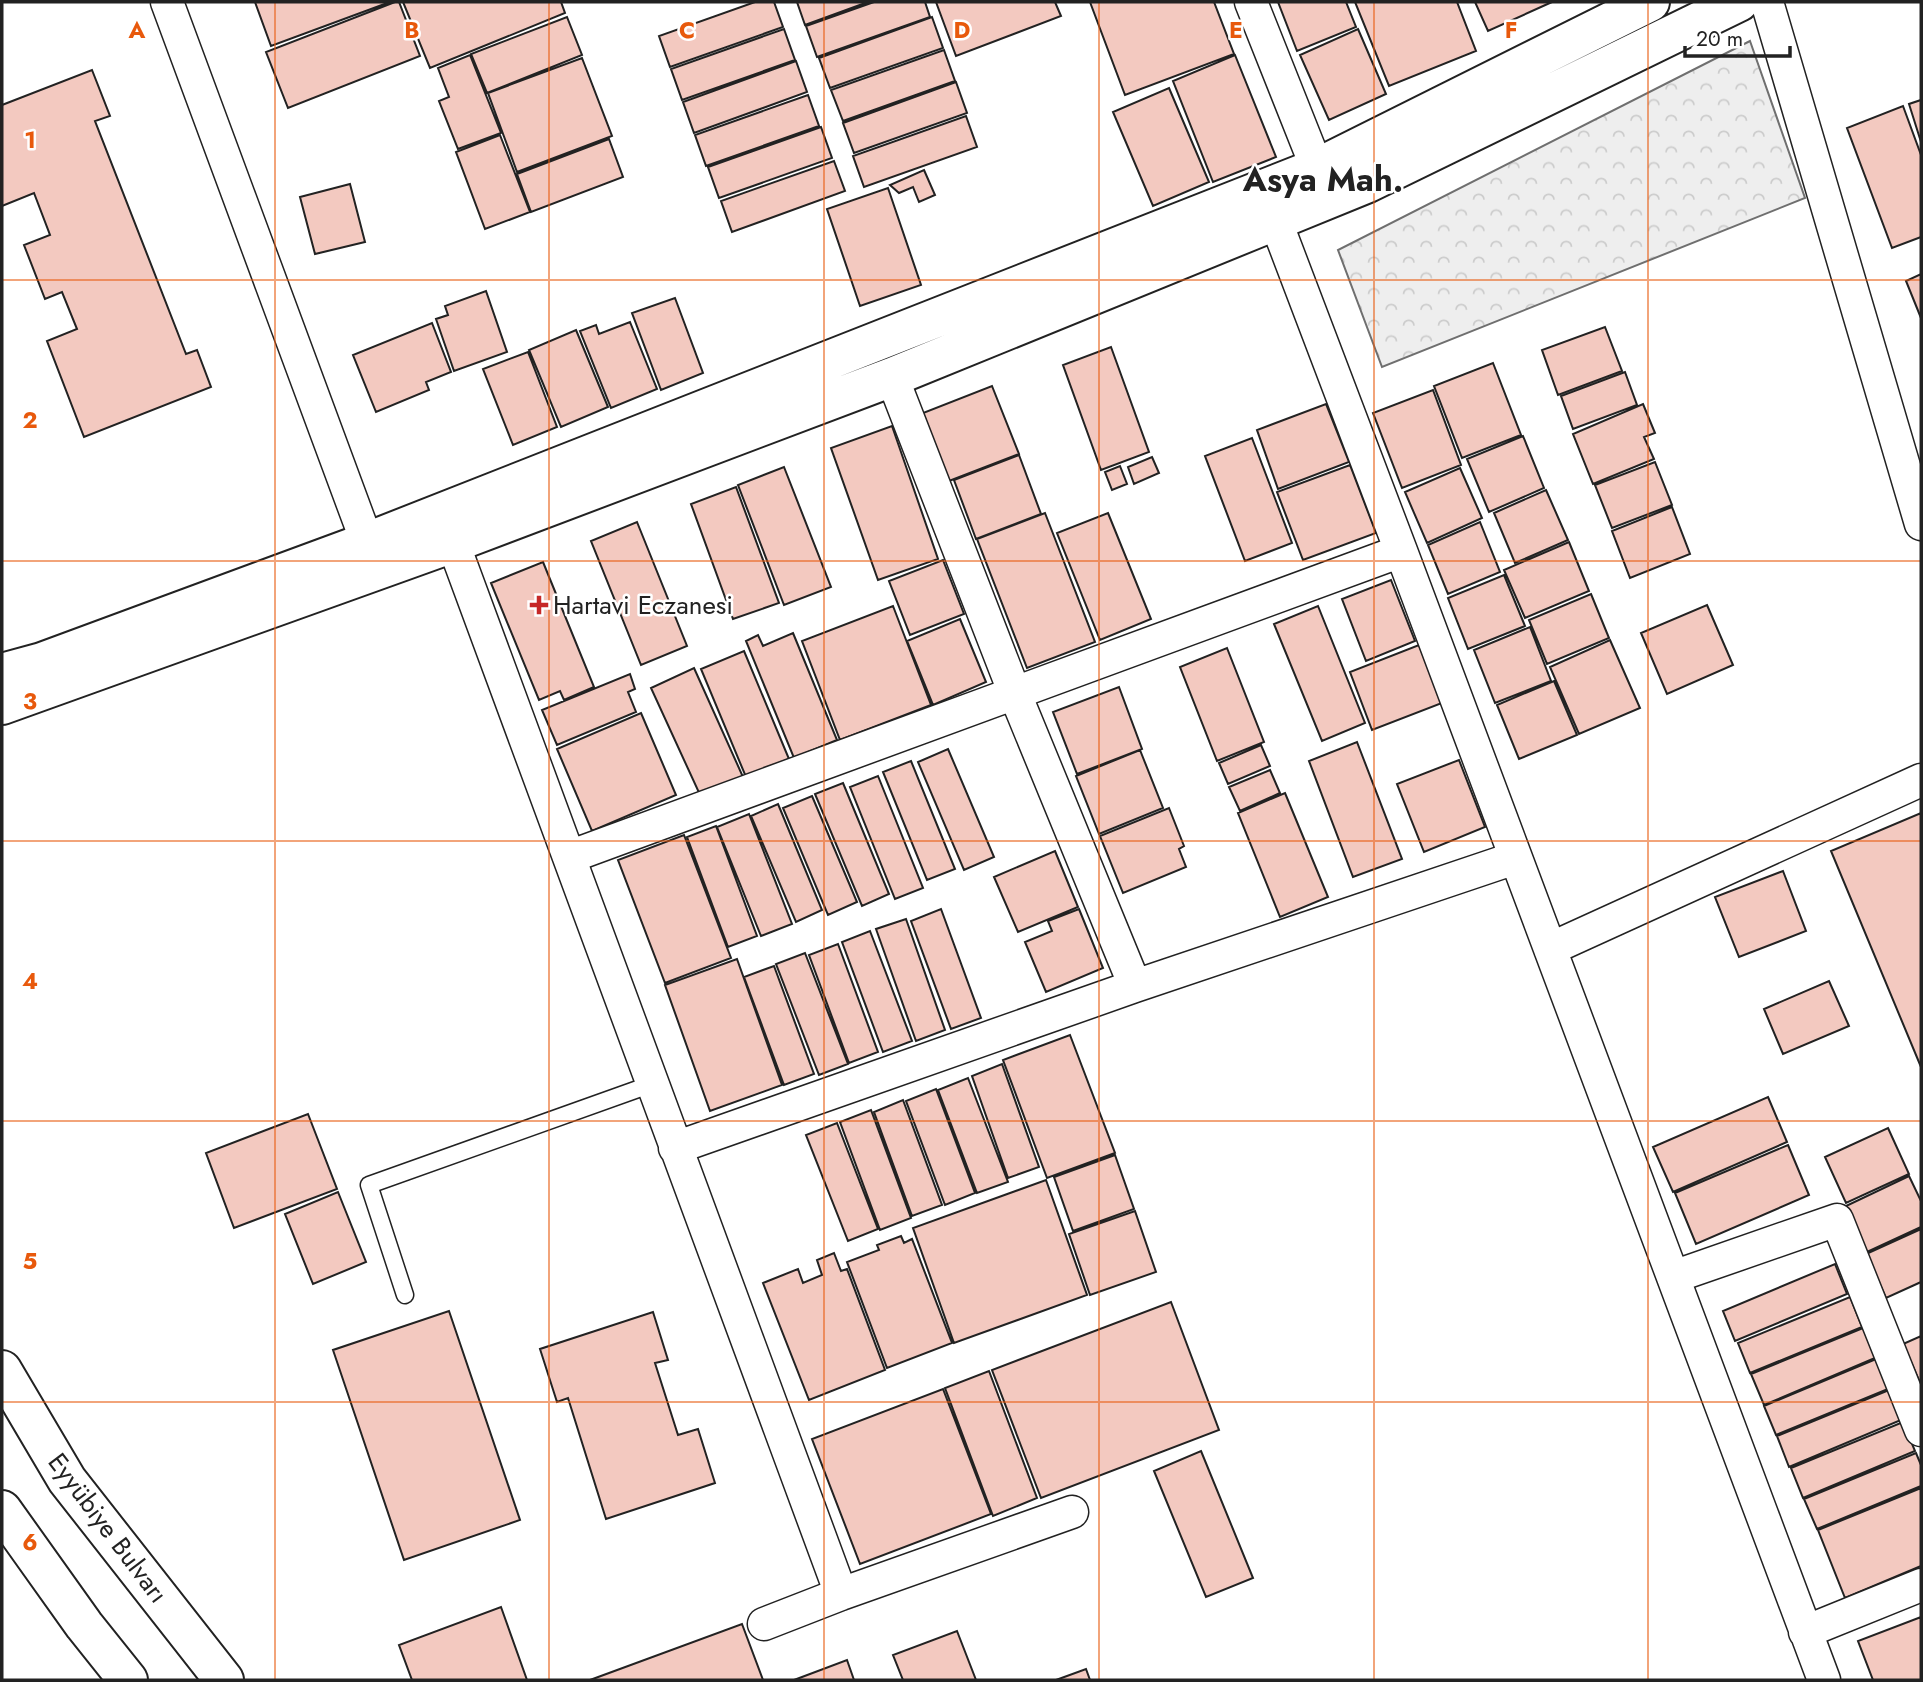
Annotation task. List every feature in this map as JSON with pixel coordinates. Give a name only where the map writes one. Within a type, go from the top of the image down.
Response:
[{"type":"main road","points":[[2,673],[42,662],[367,542],[1317,168],[1650,2]]},
{"type":"main road","points":[[2,705],[453,543],[892,377],[1276,222],[1368,183],[1739,2]]},
{"type":"main road","name":"Eyyübiye Bulvarı","points":[[2,1370],[67,1480],[224,1680]]},
{"type":"main road","points":[[2,1510],[128,1680]]},
{"type":"street","points":[[167,2],[367,542]]},
{"type":"street","points":[[1251,2],[1317,168]]},
{"type":"street","points":[[1767,2],[1921,524]]},
{"type":"street","points":[[1276,222],[1824,1680]]},
{"type":"street","points":[[892,377],[1015,694],[1135,986]]},
{"type":"street","points":[[453,543],[841,1594]]},
{"type":"street","points":[[569,857],[1401,551]]},
{"type":"street","points":[[1549,949],[1921,780]]},
{"type":"street","points":[[676,1148],[1135,986],[1515,858]]},
{"type":"street","points":[[1673,1277],[1837,1220],[1921,1430]]},
{"type":"street","points":[[764,1625],[841,1594],[1072,1512]]},
{"type":"street","points":[[1805,1632],[1921,1585]]},
{"type":"lane","points":[[405,1295],[369,1185],[652,1084]]},
{"type":"green space","points":[[1750,41],[1805,198],[1382,367],[1338,250]]},
{"type":"building","points":[[255,2],[390,2],[271,46]]},
{"type":"building","points":[[399,2],[420,56],[288,108],[266,52]]},
{"type":"building","points":[[403,2],[561,2],[565,13],[430,68]]},
{"type":"building","points":[[755,2],[774,2],[783,27],[670,67],[659,36]]},
{"type":"building","points":[[797,2],[868,2],[805,25]]},
{"type":"building","points":[[874,2],[925,2],[930,17],[817,57],[806,26]]},
{"type":"building","points":[[936,2],[1055,2],[1061,16],[956,56]]},
{"type":"building","points":[[1090,2],[1214,2],[1234,54],[1125,95]]},
{"type":"building","points":[[1278,2],[1346,2],[1356,27],[1297,51]]},
{"type":"building","points":[[1355,2],[1457,2],[1476,51],[1389,86]]},
{"type":"building","points":[[1475,2],[1552,2],[1488,31]]},
{"type":"building","points":[[567,17],[582,55],[487,93],[471,54]]},
{"type":"building","points":[[932,17],[943,48],[830,88],[819,58]]},
{"type":"building","points":[[784,29],[795,60],[682,100],[671,69]]},
{"type":"building","points":[[1358,29],[1386,94],[1329,120],[1300,55]]},
{"type":"building","points":[[944,50],[955,81],[843,121],[831,90]]},
{"type":"building","points":[[470,55],[501,133],[458,149],[439,101],[449,97],[438,68]]},
{"type":"building","points":[[1235,55],[1276,157],[1213,182],[1173,81]]},
{"type":"building","points":[[582,58],[612,136],[517,172],[488,93]]},
{"type":"building","points":[[796,61],[807,92],[694,133],[683,102]]},
{"type":"building","points":[[92,70],[110,116],[95,121],[186,354],[197,350],[211,387],[84,437],[47,341],[77,329],[62,292],[45,299],[24,245],[50,235],[34,193],[2,206],[2,105]]},
{"type":"building","points":[[956,82],[967,113],[854,153],[843,123]]},
{"type":"building","points":[[1169,88],[1209,182],[1153,206],[1113,112]]},
{"type":"building","points":[[808,95],[819,126],[706,166],[695,135]]},
{"type":"building","points":[[1921,100],[1921,142],[1909,104]]},
{"type":"building","points":[[1903,106],[1921,155],[1921,237],[1892,248],[1847,128]]},
{"type":"building","points":[[966,116],[977,147],[864,187],[853,156]]},
{"type":"building","points":[[821,127],[832,158],[719,198],[708,167]]},
{"type":"building","points":[[500,135],[530,212],[485,229],[456,152]]},
{"type":"building","points":[[609,139],[623,177],[531,212],[517,174]]},
{"type":"building","points":[[834,161],[845,191],[732,232],[721,201]]},
{"type":"building","points":[[924,170],[935,195],[919,202],[913,187],[899,193],[890,185]]},
{"type":"building","points":[[350,184],[365,242],[315,254],[300,197]]},
{"type":"building","points":[[888,188],[921,285],[860,306],[827,209]]},
{"type":"building","points":[[1921,274],[1921,318],[1906,281]]},
{"type":"building","points":[[486,291],[507,352],[454,371],[436,319],[448,315],[445,306]]},
{"type":"building","points":[[675,298],[703,373],[661,390],[632,313]]},
{"type":"building","points":[[630,322],[657,389],[611,408],[580,331],[596,325],[599,334]]},
{"type":"building","points":[[432,323],[451,372],[426,382],[429,390],[376,412],[353,355]]},
{"type":"building","points":[[1605,327],[1622,371],[1558,395],[1542,350]]},
{"type":"building","points":[[576,330],[608,407],[561,427],[529,350]]},
{"type":"building","points":[[1111,347],[1149,452],[1101,470],[1063,365]]},
{"type":"building","points":[[528,352],[557,427],[513,445],[483,369]]},
{"type":"building","points":[[1493,363],[1521,435],[1462,458],[1434,386]]},
{"type":"building","points":[[1625,372],[1637,405],[1573,429],[1561,396]]},
{"type":"building","points":[[992,386],[1019,454],[949,481],[923,413]]},
{"type":"building","points":[[1433,390],[1461,465],[1402,488],[1373,413]]},
{"type":"building","points":[[1326,404],[1349,462],[1278,489],[1257,430]]},
{"type":"building","points":[[1643,404],[1655,433],[1644,437],[1654,459],[1593,484],[1573,434]]},
{"type":"building","points":[[892,426],[938,559],[878,580],[831,448]]},
{"type":"building","points":[[1523,436],[1544,488],[1489,512],[1467,459]]},
{"type":"building","points":[[1252,438],[1292,543],[1245,561],[1205,456]]},
{"type":"building","points":[[1019,455],[1041,514],[976,539],[954,480]]},
{"type":"building","points":[[1152,457],[1159,473],[1134,484],[1128,467]]},
{"type":"building","points":[[1655,462],[1672,505],[1612,528],[1595,485]]},
{"type":"building","points":[[1350,465],[1376,533],[1303,560],[1277,492]]},
{"type":"building","points":[[1120,466],[1127,484],[1112,490],[1105,472]]},
{"type":"building","points":[[784,467],[831,587],[784,605],[738,485]]},
{"type":"building","points":[[1460,468],[1482,518],[1427,543],[1405,492]]},
{"type":"building","points":[[736,487],[779,603],[733,619],[691,504]]},
{"type":"building","points":[[1546,490],[1568,540],[1515,563],[1494,513]]},
{"type":"building","points":[[1672,507],[1690,554],[1630,578],[1612,531]]},
{"type":"building","points":[[1045,513],[1095,642],[1027,668],[977,539]]},
{"type":"building","points":[[1108,513],[1151,619],[1100,640],[1057,533]]},
{"type":"building","points":[[637,522],[687,646],[641,665],[591,541]]},
{"type":"building","points":[[1480,522],[1500,572],[1448,594],[1428,545]]},
{"type":"building","points":[[1569,542],[1589,591],[1525,618],[1504,570]]},
{"type":"building","points":[[943,560],[964,614],[910,635],[889,581]]},
{"type":"building","points":[[543,562],[594,687],[564,700],[560,691],[539,700],[491,583]]},
{"type":"building","points":[[1504,575],[1525,626],[1468,649],[1448,598]]},
{"type":"building","points":[[1391,580],[1415,641],[1366,661],[1342,599]]},
{"type":"building","points":[[1591,594],[1609,638],[1547,664],[1529,620]]},
{"type":"building","points":[[1707,605],[1733,665],[1667,694],[1641,633]]},
{"type":"building","points":[[893,606],[931,705],[840,740],[802,641]]},
{"type":"building","points":[[1318,606],[1365,723],[1322,741],[1274,624]]},
{"type":"building","points":[[960,619],[986,682],[933,705],[907,641]]},
{"type":"building","points":[[1530,627],[1551,681],[1495,703],[1474,650]]},
{"type":"building","points":[[793,633],[837,740],[794,758],[746,641],[758,635],[763,646]]},
{"type":"building","points":[[1610,640],[1640,708],[1579,734],[1550,667]]},
{"type":"building","points":[[1419,645],[1442,703],[1372,730],[1350,672]]},
{"type":"building","points":[[1227,648],[1264,742],[1217,761],[1180,667]]},
{"type":"building","points":[[744,651],[789,759],[746,777],[701,669]]},
{"type":"building","points":[[694,668],[743,777],[701,797],[651,688]]},
{"type":"building","points":[[630,674],[635,689],[628,692],[636,712],[557,745],[542,710]]},
{"type":"building","points":[[1554,681],[1577,735],[1519,759],[1497,705]]},
{"type":"building","points":[[1119,687],[1142,749],[1077,774],[1053,712]]},
{"type":"building","points":[[641,713],[676,795],[592,831],[557,749]]},
{"type":"building","points":[[1357,742],[1402,859],[1353,877],[1309,761]]},
{"type":"building","points":[[1261,745],[1270,766],[1228,784],[1219,763]]},
{"type":"building","points":[[948,749],[994,857],[964,870],[918,762]]},
{"type":"building","points":[[1140,750],[1163,808],[1099,834],[1076,776]]},
{"type":"building","points":[[1459,760],[1485,827],[1424,852],[1397,784]]},
{"type":"building","points":[[911,761],[955,869],[927,880],[883,772]]},
{"type":"building","points":[[1270,770],[1280,793],[1240,811],[1229,787]]},
{"type":"building","points":[[878,776],[923,888],[895,899],[850,787]]},
{"type":"building","points":[[843,783],[889,894],[862,906],[815,794]]},
{"type":"building","points":[[1285,793],[1328,897],[1280,917],[1238,813]]},
{"type":"building","points":[[812,796],[857,902],[828,915],[783,808]]},
{"type":"building","points":[[778,804],[822,910],[796,922],[751,816]]},
{"type":"building","points":[[1169,808],[1184,846],[1179,849],[1186,867],[1123,893],[1100,836]]},
{"type":"building","points":[[1921,813],[1921,1067],[1831,851]]},
{"type":"building","points":[[749,814],[792,924],[761,936],[717,827]]},
{"type":"building","points":[[716,826],[757,936],[728,947],[687,837]]},
{"type":"building","points":[[684,835],[731,958],[665,983],[618,860]]},
{"type":"building","points":[[1055,851],[1078,907],[1018,932],[994,877]]},
{"type":"building","points":[[1783,871],[1806,931],[1739,957],[1715,897]]},
{"type":"building","points":[[941,909],[981,1018],[951,1029],[911,921]]},
{"type":"building","points":[[1079,909],[1103,968],[1046,992],[1025,942],[1052,931],[1048,921]]},
{"type":"building","points":[[906,919],[945,1030],[916,1041],[876,929]]},
{"type":"building","points":[[870,931],[912,1041],[883,1052],[842,942]]},
{"type":"building","points":[[838,944],[878,1052],[849,1063],[809,955]]},
{"type":"building","points":[[805,953],[848,1064],[819,1075],[776,964]]},
{"type":"building","points":[[737,959],[782,1085],[710,1111],[665,985]]},
{"type":"building","points":[[774,966],[814,1074],[784,1085],[744,977]]},
{"type":"building","points":[[1829,981],[1849,1026],[1783,1054],[1764,1009]]},
{"type":"building","points":[[1070,1035],[1115,1153],[1047,1178],[1003,1060]]},
{"type":"building","points":[[1002,1064],[1039,1167],[1008,1178],[972,1076]]},
{"type":"building","points":[[968,1078],[1008,1182],[977,1193],[938,1090]]},
{"type":"building","points":[[936,1089],[975,1193],[945,1205],[906,1101]]},
{"type":"building","points":[[1768,1097],[1787,1142],[1673,1192],[1653,1147]]},
{"type":"building","points":[[903,1100],[942,1205],[912,1216],[874,1112]]},
{"type":"building","points":[[871,1110],[911,1218],[880,1230],[840,1122]]},
{"type":"building","points":[[308,1114],[337,1189],[234,1228],[206,1153]]},
{"type":"building","points":[[837,1123],[878,1229],[848,1241],[806,1135]]},
{"type":"building","points":[[1888,1128],[1909,1174],[1846,1203],[1825,1157]]},
{"type":"building","points":[[1788,1145],[1809,1195],[1696,1244],[1675,1193]]},
{"type":"building","points":[[1115,1155],[1134,1209],[1073,1231],[1054,1177]]},
{"type":"building","points":[[1909,1176],[1921,1201],[1921,1227],[1867,1252],[1846,1206]]},
{"type":"building","points":[[1046,1180],[1087,1295],[954,1343],[913,1228]]},
{"type":"building","points":[[338,1192],[366,1262],[313,1284],[285,1214]]},
{"type":"building","points":[[1135,1211],[1156,1272],[1090,1295],[1069,1234]]},
{"type":"building","points":[[1921,1229],[1921,1282],[1886,1298],[1866,1254]]},
{"type":"building","points":[[901,1236],[904,1243],[912,1239],[952,1343],[887,1368],[847,1262],[879,1250],[877,1245]]},
{"type":"building","points":[[834,1253],[841,1271],[847,1269],[885,1370],[809,1400],[763,1283],[798,1269],[803,1283],[822,1275],[817,1260]]},
{"type":"building","points":[[1835,1264],[1847,1294],[1735,1341],[1723,1311]]},
{"type":"building","points":[[1850,1297],[1862,1327],[1750,1373],[1738,1343]]},
{"type":"building","points":[[1171,1302],[1219,1430],[1041,1498],[992,1370]]},
{"type":"building","points":[[449,1311],[520,1520],[404,1560],[333,1350]]},
{"type":"building","points":[[653,1312],[668,1360],[655,1363],[678,1435],[698,1429],[715,1483],[606,1519],[568,1398],[557,1402],[540,1349]]},
{"type":"building","points":[[1863,1328],[1875,1358],[1764,1405],[1751,1374]]},
{"type":"building","points":[[1921,1336],[1921,1385],[1903,1344]]},
{"type":"building","points":[[1876,1359],[1888,1389],[1776,1435],[1764,1406]]},
{"type":"building","points":[[989,1371],[1037,1498],[993,1516],[945,1388]]},
{"type":"building","points":[[943,1389],[991,1514],[860,1564],[812,1439]]},
{"type":"building","points":[[1889,1390],[1901,1420],[1789,1467],[1777,1436]]},
{"type":"building","points":[[1903,1422],[1915,1451],[1803,1498],[1791,1468]]},
{"type":"building","points":[[1201,1451],[1253,1578],[1206,1597],[1154,1471]]},
{"type":"building","points":[[1916,1453],[1921,1465],[1921,1486],[1817,1529],[1804,1499]]},
{"type":"building","points":[[1921,1488],[1921,1566],[1845,1598],[1818,1530]]},
{"type":"building","points":[[501,1607],[527,1680],[412,1680],[399,1645]]},
{"type":"building","points":[[1921,1617],[1921,1680],[1873,1680],[1858,1641]]},
{"type":"building","points":[[742,1624],[763,1680],[590,1680]]},
{"type":"building","points":[[957,1631],[976,1680],[903,1680],[893,1655]]},
{"type":"building","points":[[847,1660],[854,1680],[794,1680]]},
{"type":"building","points":[[1086,1669],[1090,1680],[1056,1680]]},
{"type":"place","name":"Hartavi Eczanesi","points":[[539,605]]},
{"type":"district","name":"Asya Mah.","points":[[1323,179]]}]
